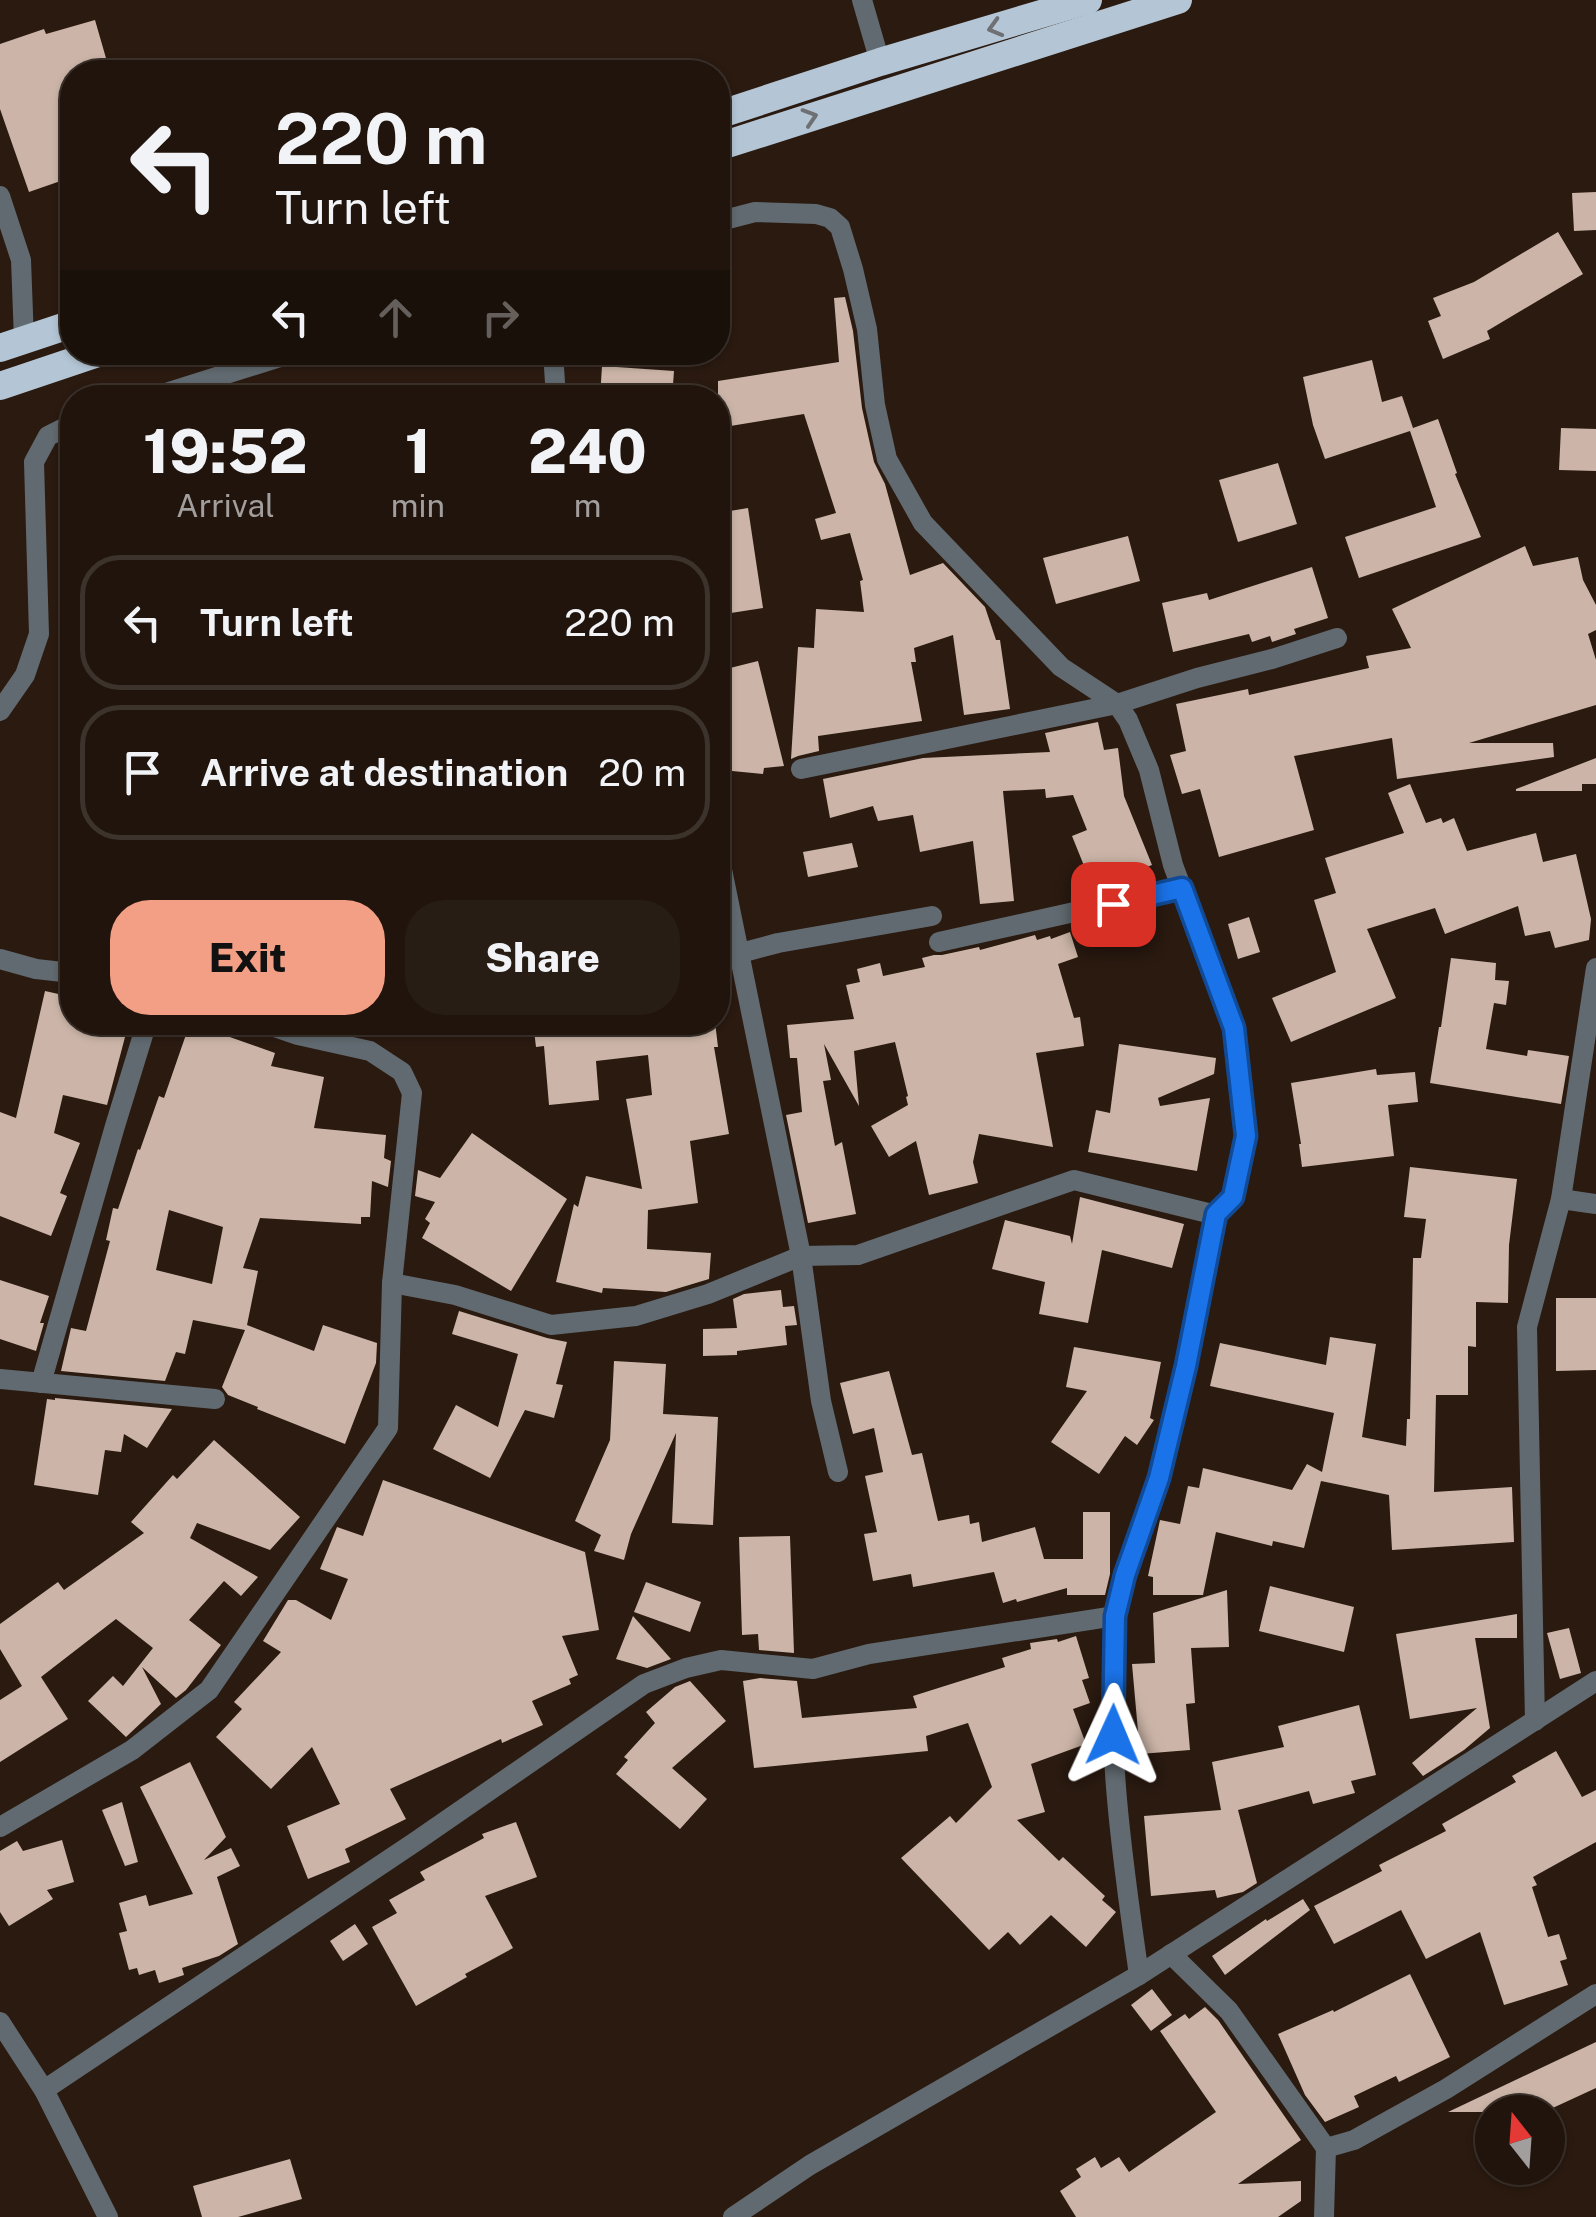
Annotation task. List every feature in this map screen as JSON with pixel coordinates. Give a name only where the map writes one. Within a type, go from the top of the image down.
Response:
[{"type":"highway","points":[[730,111],[1088,0]]},
{"type":"highway","points":[[730,143],[1178,0]]},
{"type":"highway","points":[[12,344],[60,328]]},
{"type":"highway","points":[[0,386],[63,365]]},
{"type":"street","points":[[862,0],[880,62]]},
{"type":"street","points":[[0,196],[21,260],[12,344]]},
{"type":"street","points":[[730,218],[755,212],[816,214],[830,218],[840,227],[867,330],[875,405],[887,458],[923,523],[1062,666],[1117,704],[1128,720],[1148,770],[1173,864],[1234,1028],[1246,1136],[1233,1197],[1216,1214],[1164,1459],[1115,1616],[1113,1735],[1126,1888],[1140,1975]]},
{"type":"street","points":[[191,385],[255,365]]},
{"type":"street","points":[[0,710],[24,675],[39,634],[34,462],[48,436],[60,430]]},
{"type":"street","points":[[801,770],[1117,704],[1337,638]]},
{"type":"street","points":[[939,942],[1182,888]]},
{"type":"street","points":[[730,909],[801,1256],[821,1401],[838,1472]]},
{"type":"street","points":[[730,956],[778,943],[932,916]]},
{"type":"street","points":[[0,959],[60,972]]},
{"type":"street","points":[[1535,1722],[1528,1328],[1561,1198],[1596,968]]},
{"type":"street","points":[[42,1383],[144,1035]]},
{"type":"street","points":[[0,1828],[132,1750],[209,1690],[388,1428],[392,1283],[412,1093],[402,1072],[370,1051],[298,1035]]},
{"type":"street","points":[[392,1283],[455,1295],[551,1326],[636,1316],[708,1294],[801,1256],[858,1255],[1074,1180],[1216,1214]]},
{"type":"street","points":[[1561,1198],[1596,1204]]},
{"type":"street","points":[[0,1378],[216,1399]]},
{"type":"street","points":[[44,2090],[644,1684],[721,1660],[813,1669],[869,1654],[1115,1616]]},
{"type":"street","points":[[733,2217],[810,2166],[1140,1975],[1596,1681]]},
{"type":"street","points":[[1171,1954],[1229,2011],[1326,2148],[1324,2217]]},
{"type":"street","points":[[1326,2148],[1354,2140],[1446,2088],[1596,1994]]},
{"type":"street","points":[[0,2022],[44,2090],[108,2217]]},
{"type":"building","points":[[95,20],[107,60],[60,60],[60,181],[29,192],[0,109],[0,44],[44,29],[46,34]]},
{"type":"building","points":[[1596,192],[1596,230],[1574,231],[1572,193]]},
{"type":"building","points":[[1558,232],[1583,274],[1487,331],[1490,339],[1443,359],[1428,321],[1441,316],[1433,298],[1474,282]]},
{"type":"building","points":[[845,297],[874,462],[885,484],[910,575],[943,563],[985,607],[996,640],[1000,640],[1010,709],[964,715],[953,635],[914,648],[916,662],[911,662],[922,721],[818,736],[819,751],[791,759],[798,647],[814,648],[816,609],[864,612],[860,581],[863,580],[850,533],[821,540],[815,519],[836,513],[804,414],[730,426],[730,385],[718,385],[718,381],[839,362],[834,298]]},
{"type":"building","points":[[1372,360],[1382,402],[1402,396],[1413,428],[1438,419],[1481,537],[1359,578],[1345,537],[1436,507],[1410,431],[1325,459],[1303,377]]},
{"type":"building","points":[[602,366],[674,371],[673,385],[601,385]]},
{"type":"building","points":[[1561,428],[1596,429],[1596,471],[1559,470]]},
{"type":"building","points":[[1278,463],[1297,524],[1238,542],[1219,480]]},
{"type":"building","points":[[748,508],[763,608],[730,613],[730,511]]},
{"type":"building","points":[[1128,536],[1140,581],[1056,604],[1043,558]]},
{"type":"building","points":[[1525,546],[1533,566],[1578,557],[1583,580],[1596,605],[1596,630],[1588,634],[1596,660],[1596,705],[1469,743],[1553,743],[1554,757],[1397,779],[1392,738],[1294,756],[1314,830],[1219,857],[1200,789],[1182,794],[1170,755],[1186,751],[1176,704],[1248,689],[1249,695],[1369,668],[1366,656],[1411,648],[1392,609]]},
{"type":"building","points":[[1312,567],[1328,618],[1294,629],[1296,634],[1272,642],[1270,636],[1252,642],[1249,634],[1173,652],[1162,603],[1207,593],[1209,600]]},
{"type":"building","points":[[758,661],[784,766],[764,768],[763,774],[730,771],[730,668]]},
{"type":"building","points":[[1098,722],[1104,750],[1118,748],[1124,796],[1152,865],[1093,888],[1072,836],[1087,830],[1073,795],[1046,798],[1045,789],[1003,791],[1014,901],[980,904],[973,841],[920,852],[913,815],[878,821],[873,806],[830,818],[823,779],[923,758],[1050,752],[1045,733]]},
{"type":"building","points":[[1596,758],[1596,784],[1582,784],[1582,791],[1516,791],[1516,789]]},
{"type":"building","points":[[1410,784],[1426,823],[1454,818],[1467,851],[1536,833],[1543,862],[1576,854],[1591,919],[1589,940],[1555,948],[1550,931],[1525,936],[1518,906],[1445,934],[1435,908],[1367,929],[1396,998],[1291,1042],[1272,998],[1336,972],[1314,900],[1336,893],[1325,858],[1404,833],[1388,793]]},
{"type":"building","points":[[852,843],[858,867],[808,877],[803,852]]},
{"type":"building","points":[[1249,917],[1260,952],[1238,959],[1228,924]]},
{"type":"building","points":[[1070,932],[1078,957],[1058,964],[1074,1018],[1080,1017],[1084,1046],[1036,1053],[1053,1147],[979,1134],[973,1162],[978,1183],[929,1195],[916,1141],[889,1157],[871,1126],[908,1105],[895,1042],[854,1051],[859,1106],[824,1044],[831,1080],[823,1081],[835,1146],[842,1142],[856,1214],[808,1223],[786,1115],[802,1112],[797,1058],[790,1058],[787,1025],[854,1019],[846,985],[860,982],[857,969],[880,963],[883,976],[925,967],[922,958],[934,955],[979,947],[980,950],[1035,935],[1037,940],[1050,936],[1051,939]]},
{"type":"building","points":[[1451,958],[1496,963],[1495,980],[1509,981],[1506,1005],[1494,1003],[1486,1049],[1527,1056],[1528,1050],[1569,1056],[1561,1104],[1430,1083]]},
{"type":"building","points":[[45,991],[60,994],[60,1035],[126,1035],[107,1105],[63,1095],[54,1133],[80,1143],[60,1193],[67,1196],[51,1236],[0,1216],[0,1112],[16,1118]]},
{"type":"building","points":[[186,1035],[224,1035],[275,1053],[271,1066],[324,1077],[314,1128],[386,1135],[384,1158],[391,1161],[388,1187],[372,1181],[370,1217],[361,1217],[361,1224],[260,1218],[243,1268],[258,1271],[247,1325],[314,1351],[323,1325],[377,1343],[376,1363],[345,1444],[228,1395],[222,1387],[245,1330],[193,1320],[185,1354],[176,1352],[165,1381],[61,1371],[71,1328],[86,1331],[110,1241],[106,1240],[113,1208],[118,1209],[159,1096],[164,1098]],"holes":[[[169,1210],[223,1227],[212,1284],[156,1270]]]},
{"type":"building","points":[[535,1035],[717,1035],[718,1047],[714,1047],[729,1134],[690,1141],[698,1203],[648,1210],[647,1249],[711,1253],[709,1279],[666,1292],[603,1288],[602,1293],[556,1282],[574,1204],[578,1207],[586,1176],[642,1189],[626,1099],[652,1095],[648,1055],[596,1061],[599,1100],[549,1105],[544,1046],[536,1047]]},
{"type":"building","points":[[1119,1044],[1216,1058],[1214,1074],[1158,1098],[1160,1106],[1210,1098],[1197,1171],[1088,1152],[1096,1110],[1110,1113]]},
{"type":"building","points":[[1376,1069],[1377,1075],[1415,1072],[1418,1102],[1388,1105],[1394,1156],[1302,1167],[1291,1083]]},
{"type":"building","points":[[472,1133],[567,1199],[511,1291],[422,1238],[430,1223],[425,1219],[435,1202],[415,1196],[418,1170],[440,1178]]},
{"type":"building","points":[[1410,1167],[1517,1179],[1509,1245],[1508,1303],[1476,1302],[1476,1347],[1468,1346],[1468,1395],[1436,1395],[1434,1492],[1512,1487],[1514,1542],[1392,1550],[1389,1495],[1321,1481],[1304,1548],[1273,1541],[1272,1546],[1216,1532],[1203,1595],[1153,1595],[1153,1577],[1148,1576],[1160,1520],[1180,1524],[1188,1486],[1199,1488],[1203,1468],[1292,1490],[1307,1464],[1322,1472],[1334,1413],[1210,1386],[1220,1343],[1326,1365],[1330,1337],[1376,1344],[1362,1437],[1406,1446],[1413,1258],[1421,1258],[1426,1219],[1404,1217]]},
{"type":"building","points":[[1080,1197],[1184,1224],[1172,1268],[1102,1250],[1088,1323],[1039,1314],[1045,1282],[992,1269],[1005,1220],[1070,1236],[1072,1244]]},
{"type":"building","points":[[0,1280],[49,1296],[36,1351],[0,1339]]},
{"type":"building","points":[[781,1290],[783,1307],[794,1306],[797,1325],[785,1326],[787,1345],[737,1351],[737,1355],[703,1356],[703,1329],[737,1328],[733,1299]]},
{"type":"building","points":[[1556,1298],[1596,1298],[1596,1370],[1556,1371]]},
{"type":"building","points":[[459,1311],[567,1342],[556,1384],[563,1385],[554,1418],[525,1410],[490,1478],[433,1449],[456,1405],[498,1427],[518,1354],[452,1334]]},
{"type":"building","points":[[1074,1347],[1161,1362],[1150,1418],[1154,1420],[1137,1445],[1125,1436],[1099,1474],[1051,1442],[1087,1391],[1066,1387]]},
{"type":"building","points":[[614,1361],[666,1364],[663,1414],[718,1417],[713,1525],[672,1523],[676,1433],[631,1534],[624,1560],[594,1551],[601,1535],[575,1521],[610,1440]]},
{"type":"building","points":[[889,1371],[912,1455],[922,1453],[938,1521],[969,1515],[970,1524],[979,1522],[982,1542],[1035,1527],[1044,1559],[1083,1559],[1083,1512],[1110,1512],[1110,1574],[1105,1595],[1067,1595],[1067,1588],[1003,1603],[994,1572],[913,1587],[911,1574],[873,1581],[864,1534],[877,1532],[865,1476],[883,1472],[874,1428],[853,1434],[840,1383]]},
{"type":"building","points":[[47,1399],[172,1409],[147,1448],[124,1434],[121,1452],[105,1450],[98,1495],[34,1485]]},
{"type":"building","points":[[214,1440],[300,1517],[270,1550],[197,1523],[190,1538],[258,1577],[241,1596],[224,1581],[189,1620],[221,1645],[176,1698],[142,1667],[161,1704],[126,1737],[88,1701],[113,1676],[123,1686],[153,1648],[116,1619],[41,1677],[68,1719],[0,1762],[0,1700],[22,1686],[0,1649],[0,1624],[58,1582],[64,1590],[144,1533],[131,1522],[173,1475],[177,1479]]},
{"type":"building","points":[[383,1480],[585,1552],[599,1630],[562,1636],[578,1675],[569,1679],[571,1684],[532,1701],[543,1725],[502,1743],[501,1739],[390,1789],[406,1819],[345,1849],[350,1862],[308,1879],[287,1826],[340,1804],[312,1747],[271,1789],[216,1737],[242,1709],[234,1702],[281,1652],[263,1641],[288,1600],[296,1600],[331,1620],[348,1579],[320,1569],[337,1527],[363,1536]]},
{"type":"building","points":[[790,1536],[794,1653],[759,1650],[758,1634],[742,1635],[739,1537]]},
{"type":"building","points":[[646,1582],[701,1602],[690,1632],[634,1612]]},
{"type":"building","points":[[1270,1586],[1354,1607],[1344,1652],[1259,1631]]},
{"type":"building","points":[[1227,1590],[1229,1647],[1191,1648],[1195,1703],[1186,1704],[1190,1750],[1140,1754],[1132,1664],[1155,1663],[1153,1613]]},
{"type":"building","points":[[1517,1614],[1517,1638],[1475,1638],[1490,1728],[1423,1776],[1412,1763],[1477,1708],[1410,1719],[1396,1634]]},
{"type":"building","points":[[633,1616],[671,1659],[647,1668],[616,1659]]},
{"type":"building","points":[[1569,1628],[1581,1673],[1560,1679],[1547,1633]]},
{"type":"building","points":[[1076,1636],[1089,1678],[1082,1680],[1090,1703],[1073,1709],[1086,1744],[1031,1764],[1045,1812],[1017,1820],[1059,1861],[1063,1857],[1105,1896],[1102,1900],[1116,1912],[1086,1947],[1051,1915],[1020,1945],[1008,1932],[989,1950],[901,1858],[950,1816],[956,1823],[992,1787],[968,1723],[926,1736],[928,1751],[754,1768],[743,1681],[797,1681],[802,1718],[917,1708],[913,1696],[1005,1667],[1002,1658],[1031,1649],[1030,1643],[1057,1639],[1058,1642]]},
{"type":"building","points":[[690,1681],[726,1721],[672,1768],[707,1799],[680,1829],[616,1774],[628,1760],[624,1757],[655,1723],[646,1712],[675,1687]]},
{"type":"building","points":[[1359,1705],[1376,1775],[1351,1781],[1355,1793],[1313,1804],[1309,1791],[1238,1810],[1257,1883],[1243,1892],[1217,1898],[1215,1890],[1151,1896],[1144,1816],[1221,1810],[1212,1762],[1284,1747],[1278,1726]]},
{"type":"building","points":[[1556,1751],[1582,1797],[1596,1790],[1596,1842],[1533,1877],[1537,1885],[1532,1887],[1548,1937],[1559,1934],[1567,1959],[1560,1961],[1568,1985],[1504,2005],[1480,1932],[1426,1959],[1401,1910],[1334,1944],[1314,1906],[1382,1871],[1379,1865],[1446,1831],[1442,1824],[1516,1782],[1512,1776]]},
{"type":"building","points":[[190,1762],[226,1837],[204,1860],[231,1848],[240,1866],[217,1877],[238,1944],[219,1956],[182,1968],[184,1975],[159,1983],[155,1970],[139,1975],[137,1968],[129,1970],[119,1933],[127,1931],[119,1903],[146,1895],[149,1906],[193,1894],[140,1787]]},
{"type":"building","points":[[122,1802],[138,1862],[125,1866],[102,1810]]},
{"type":"building","points":[[516,1822],[537,1877],[485,1896],[513,1948],[416,2006],[372,1927],[397,1913],[389,1900],[425,1880],[420,1872],[484,1838],[482,1834]]},
{"type":"building","points":[[62,1840],[74,1882],[47,1890],[53,1899],[9,1926],[0,1912],[0,1851],[17,1841],[23,1851]]},
{"type":"building","points":[[1303,1899],[1310,1910],[1225,1975],[1212,1956]]},
{"type":"building","points":[[355,1924],[368,1944],[343,1961],[330,1941]]},
{"type":"building","points":[[1410,1974],[1450,2057],[1399,2082],[1396,2076],[1354,2096],[1359,2107],[1325,2122],[1305,2095],[1278,2034],[1334,2012]]},
{"type":"building","points":[[1152,1989],[1172,2015],[1151,2031],[1131,2005]]},
{"type":"building","points":[[1205,2007],[1301,2140],[1238,2184],[1301,2181],[1301,2201],[1278,2217],[1076,2217],[1060,2191],[1081,2177],[1076,2169],[1095,2157],[1101,2168],[1119,2157],[1129,2172],[1216,2112],[1160,2031],[1185,2014],[1189,2019]]},
{"type":"building","points":[[1596,2042],[1596,2088],[1565,2102],[1565,2095],[1484,2095]]},
{"type":"building","points":[[1475,2099],[1475,2112],[1448,2112]]},
{"type":"building","points":[[290,2159],[302,2199],[238,2217],[202,2217],[193,2186]]},
{"type":"route","points":[[1113,904],[1182,888],[1234,1028],[1246,1136],[1233,1197],[1216,1214],[1159,1478],[1115,1616],[1113,1735]]}]
